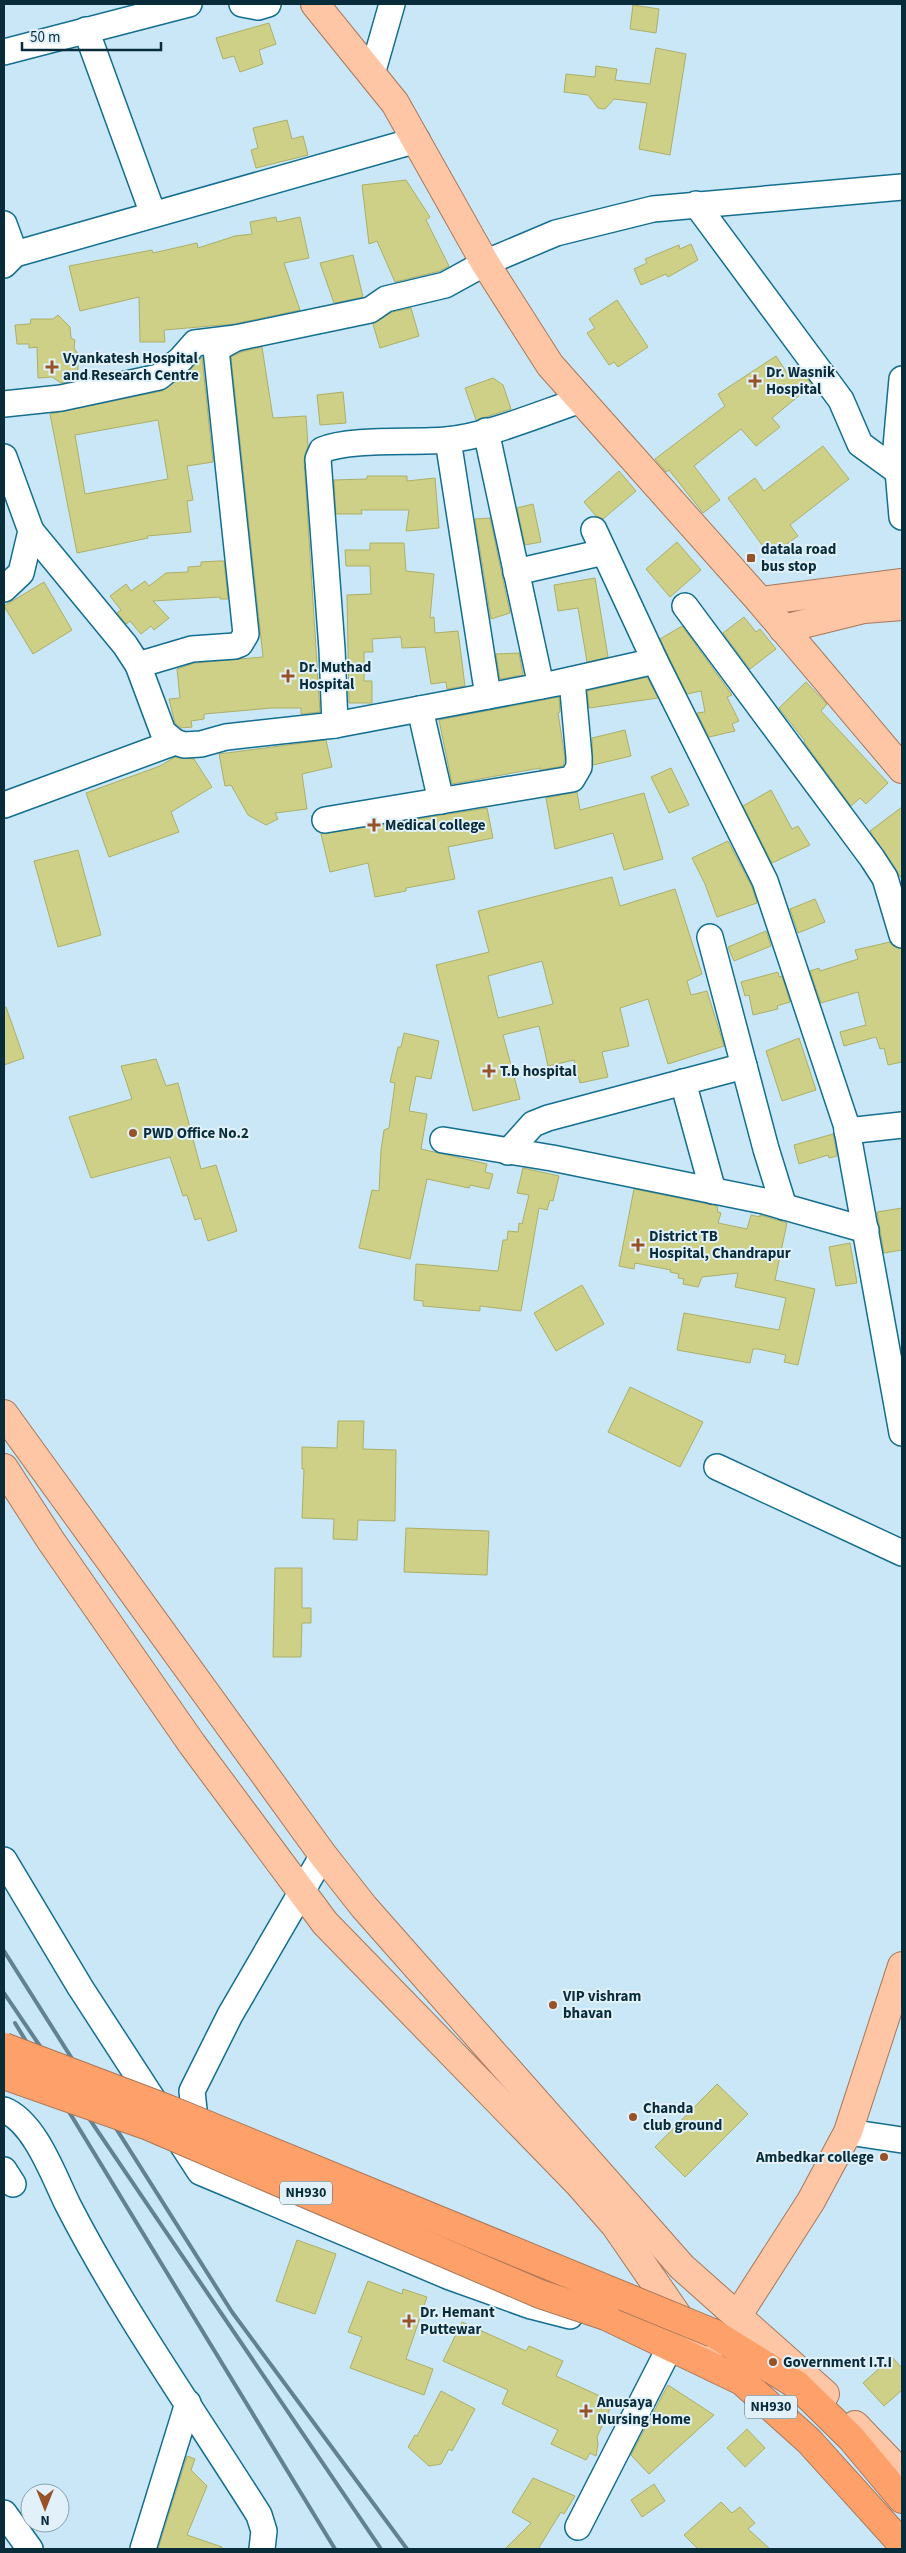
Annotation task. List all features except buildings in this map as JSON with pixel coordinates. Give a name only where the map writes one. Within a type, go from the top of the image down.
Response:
[{"type":"highway","name":"NH930","points":[[4,2047],[168,2109],[713,2333],[797,2385],[851,2438],[902,2499]]},
{"type":"highway","name":"NH930","points":[[4,2075],[146,2125],[540,2294],[606,2316],[742,2381],[809,2441],[898,2544]]},
{"type":"main road","points":[[315,4],[395,102],[485,263],[550,365],[784,629],[902,769]]},
{"type":"main road","points":[[760,602],[902,583]]},
{"type":"main road","points":[[784,629],[864,609],[902,606]]},
{"type":"main road","points":[[4,1414],[323,1855],[364,1907],[682,2267],[828,2398],[902,2474]]},
{"type":"main road","points":[[4,1468],[51,1541],[229,1794],[325,1923],[579,2184],[615,2226],[713,2367]]},
{"type":"main road","points":[[229,1794],[263,1772]]},
{"type":"main road","points":[[738,2316],[811,2201],[848,2132],[902,1966]]},
{"type":"street","points":[[4,52],[189,4]]},
{"type":"street","points":[[242,4],[258,7],[268,4]]},
{"type":"street","points":[[372,74],[392,4]]},
{"type":"street","points":[[86,30],[153,214]]},
{"type":"street","points":[[4,224],[9,259],[153,214],[417,140]]},
{"type":"street","points":[[4,404],[61,398],[159,377],[181,359],[195,343],[236,338],[370,310],[386,299],[445,285],[485,263],[556,233],[653,209],[902,187]]},
{"type":"street","points":[[696,204],[841,400],[860,444],[897,471]]},
{"type":"street","points":[[138,665],[192,649],[235,646],[240,644],[246,634],[216,349],[236,338]]},
{"type":"street","points":[[902,379],[896,447],[902,517]]},
{"type":"street","points":[[335,725],[332,649],[318,459],[322,450],[350,444],[448,440],[486,431],[581,400]]},
{"type":"street","points":[[486,431],[541,686]]},
{"type":"street","points":[[448,440],[488,696]]},
{"type":"street","points":[[4,457],[31,531],[116,632],[138,665],[163,732],[175,742],[184,745],[201,744],[226,737],[335,725],[572,680],[655,661]]},
{"type":"street","points":[[4,589],[21,573],[31,531]]},
{"type":"street","points":[[516,572],[599,541],[655,661],[764,881],[847,1132],[902,1434]]},
{"type":"street","points":[[685,606],[872,858],[885,878],[902,935]]},
{"type":"street","points":[[326,820],[572,779],[579,767],[579,757],[572,680]]},
{"type":"street","points":[[420,709],[441,800]]},
{"type":"street","points":[[4,805],[175,742]]},
{"type":"street","points":[[710,937],[784,1207]]},
{"type":"street","points":[[508,1152],[533,1124],[548,1118],[744,1066]]},
{"type":"street","points":[[683,1082],[713,1191]]},
{"type":"street","points":[[847,1132],[902,1125]]},
{"type":"street","points":[[443,1140],[552,1158],[713,1191],[784,1207],[866,1230]]},
{"type":"street","points":[[717,1467],[902,1553]]},
{"type":"street","points":[[200,2172],[192,2091],[230,2015],[323,1855]]},
{"type":"street","points":[[4,1860],[75,1979],[200,2172],[468,2283],[531,2306],[643,2334]]},
{"type":"street","points":[[4,2110],[19,2119],[35,2140],[106,2274],[259,2514],[264,2531],[262,2549]]},
{"type":"street","points":[[848,2132],[902,2140]]},
{"type":"street","points":[[578,2527],[670,2347]]},
{"type":"street","points":[[143,2549],[188,2403]]},
{"type":"street","points":[[4,2513],[30,2549]]},
{"type":"railway","points":[[4,1951],[232,2312],[407,2549]]},
{"type":"railway","points":[[4,1993],[381,2549]]},
{"type":"railway","points":[[15,2023],[335,2549]]},
{"type":"place","name":"Vyankatesh Hospital and Research Centre","points":[[52,367]]},
{"type":"place","name":"Dr. Wasnik Hospital","points":[[755,381]]},
{"type":"place","name":"datala road bus stop","points":[[751,558]]},
{"type":"place","name":"Dr. Muthad Hospital","points":[[288,676]]},
{"type":"place","name":"Medical college","points":[[374,825]]},
{"type":"place","name":"T.b hospital","points":[[489,1071]]},
{"type":"place","name":"PWD Office No.2","points":[[133,1133]]},
{"type":"place","name":"District TB Hospital, Chandrapur","points":[[638,1245]]},
{"type":"place","name":"VIP vishram bhavan","points":[[553,2005]]},
{"type":"place","name":"Chanda club ground","points":[[633,2117]]},
{"type":"place","name":"Ambedkar college","points":[[884,2157]]},
{"type":"place","name":"Dr. Hemant Puttewar","points":[[409,2321]]},
{"type":"place","name":"Government I.T.I","points":[[773,2362]]},
{"type":"place","name":"Anusaya Nursing Home","points":[[586,2411]]}]
